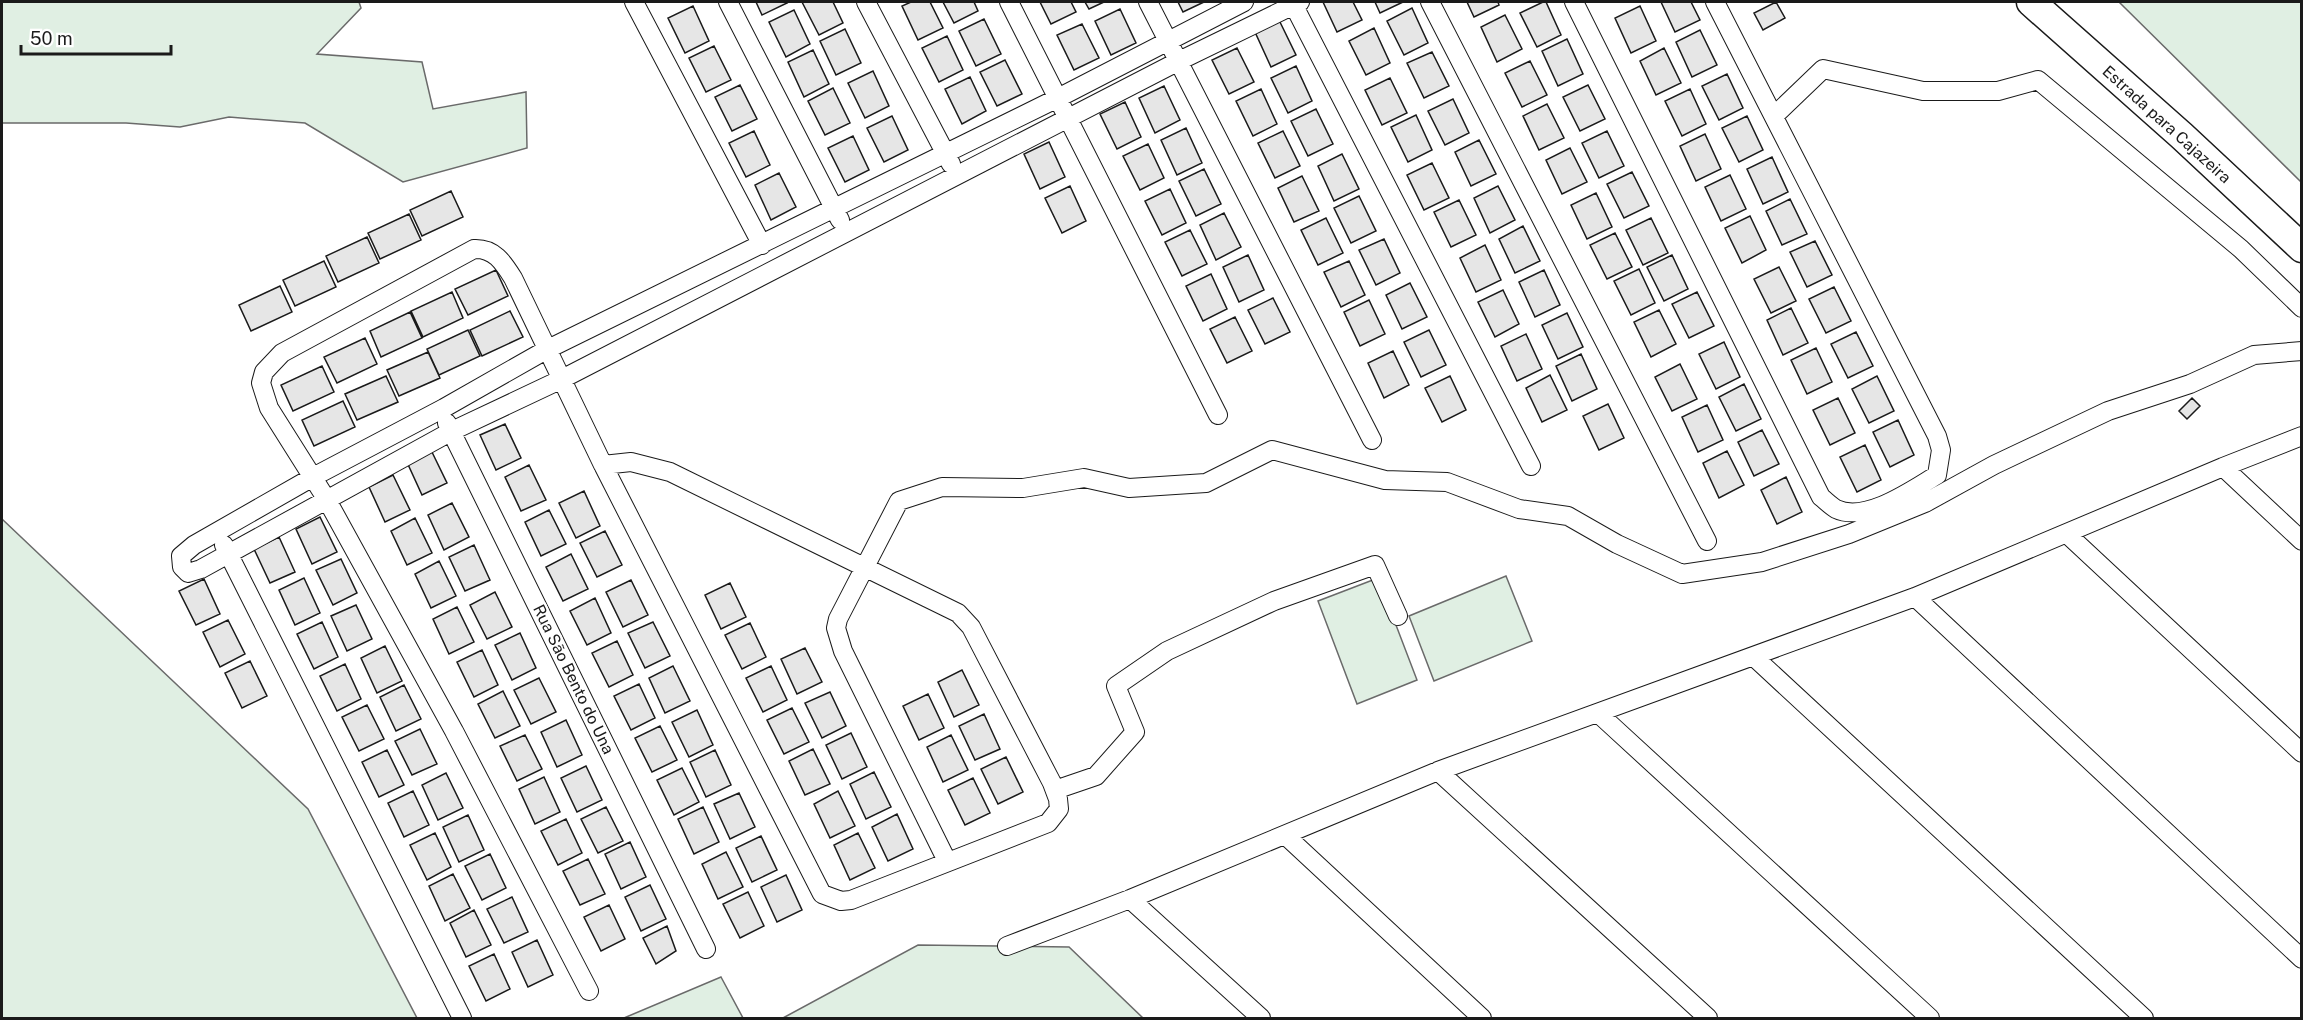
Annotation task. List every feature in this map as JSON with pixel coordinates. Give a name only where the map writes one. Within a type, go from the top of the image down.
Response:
[{"type":"main road","name":"Estrada para Cajazeira","points":[[2031,2],[2182,136],[2301,248]]},
{"type":"street","points":[[634,2],[762,245]]},
{"type":"street","points":[[728,2],[847,232]]},
{"type":"street","points":[[866,2],[946,152],[956,176]]},
{"type":"street","points":[[1009,2],[1070,118],[1218,415]]},
{"type":"street","points":[[1148,2],[1372,440]]},
{"type":"street","points":[[1244,2],[1058,98],[546,350],[439,411],[313,477],[186,550],[181,556],[182,567],[188,573],[195,572],[452,431],[562,379],[1296,2],[1530,466]]},
{"type":"street","points":[[1430,2],[1707,541]]},
{"type":"street","points":[[1574,2],[1821,497],[1836,509],[1858,512],[1869,510],[1899,497],[1937,475],[1941,450],[1937,436],[1715,2]]},
{"type":"street","points":[[1774,116],[1823,69],[1923,91],[1998,91],[2038,80],[2241,249],[2301,308]]},
{"type":"street","points":[[589,991],[454,731],[327,500],[269,408],[261,383],[264,372],[282,353],[474,249],[484,249],[496,255],[505,265],[603,465],[822,894],[842,901],[851,900],[1048,823],[1059,809],[1055,790],[971,627],[958,613],[670,472],[631,462],[603,465]]},
{"type":"street","points":[[947,861],[843,651],[836,628],[838,619],[899,501],[942,487],[1023,488],[1084,478],[1129,488],[1206,483],[1272,450],[1385,480],[1447,482],[1519,509],[1568,516],[1617,544],[1682,574],[1762,562],[1849,534],[1925,502],[1994,465],[2108,411],[2190,384],[2254,355],[2301,351]]},
{"type":"street","name":"Rua São Bento do Una","points":[[439,411],[452,431],[706,949]]},
{"type":"street","points":[[1007,946],[1285,836],[1438,771],[1915,597],[2301,436]]},
{"type":"street","points":[[2223,467],[2301,541]]},
{"type":"street","points":[[216,533],[229,553],[322,743],[462,1018]]},
{"type":"street","points":[[2067,534],[2301,753]]},
{"type":"street","points":[[1055,790],[1096,776],[1135,732],[1116,686],[1167,651],[1274,601],[1375,565],[1398,616]]},
{"type":"street","points":[[1915,597],[2301,959]]},
{"type":"street","points":[[1754,657],[2144,1018]]},
{"type":"street","points":[[1599,714],[1930,1018]]},
{"type":"street","points":[[1438,771],[1708,1018]]},
{"type":"street","points":[[1285,836],[1482,1018]]},
{"type":"street","points":[[1130,898],[1261,1018]]},
{"type":"green space","points":[[2,2],[359,2],[361,8],[317,54],[422,62],[433,109],[526,92],[527,148],[403,182],[305,123],[229,117],[180,127],[126,123],[2,123]]},
{"type":"green space","points":[[2119,2],[2301,2],[2301,182]]},
{"type":"green space","points":[[2,519],[308,809],[417,1018],[2,1018]]},
{"type":"green space","points":[[1506,576],[1532,641],[1434,681],[1409,616]]},
{"type":"green space","points":[[1378,578],[1417,680],[1357,704],[1318,601]]},
{"type":"green space","points":[[918,945],[1069,947],[1143,1018],[783,1018]]},
{"type":"green space","points":[[721,977],[743,1018],[624,1018]]},
{"type":"building","points":[[756,2],[786,2],[787,3],[762,15]]},
{"type":"building","points":[[802,2],[833,2],[843,23],[819,35]]},
{"type":"building","points":[[911,2],[930,2],[943,28],[918,40],[902,6]]},
{"type":"building","points":[[943,2],[974,2],[978,11],[954,23]]},
{"type":"building","points":[[1040,2],[1071,2],[1076,12],[1051,24]]},
{"type":"building","points":[[1085,2],[1104,2],[1089,9]]},
{"type":"building","points":[[1178,2],[1204,2],[1183,12]]},
{"type":"building","points":[[1323,2],[1353,2],[1362,20],[1337,32]]},
{"type":"building","points":[[1375,2],[1403,2],[1380,13]]},
{"type":"building","points":[[1467,2],[1498,2],[1499,5],[1474,17]]},
{"type":"building","points":[[1546,2],[1561,35],[1537,47],[1520,13]]},
{"type":"building","points":[[1661,2],[1691,2],[1700,20],[1675,32]]},
{"type":"building","points":[[1776,2],[1785,18],[1763,30],[1754,13]]},
{"type":"building","points":[[693,6],[709,41],[685,53],[668,18]]},
{"type":"building","points":[[1640,6],[1656,41],[1631,53],[1615,18]]},
{"type":"building","points":[[1412,8],[1428,43],[1404,55],[1387,21]]},
{"type":"building","points":[[1120,9],[1136,43],[1111,55],[1095,21]]},
{"type":"building","points":[[794,10],[810,44],[786,57],[769,22]]},
{"type":"building","points":[[1505,15],[1522,49],[1497,62],[1481,27]]},
{"type":"building","points":[[984,19],[1001,54],[976,66],[959,31]]},
{"type":"building","points":[[1279,20],[1296,55],[1271,67],[1255,32]]},
{"type":"building","points":[[1082,24],[1099,58],[1074,70],[1057,35]]},
{"type":"building","points":[[1374,28],[1390,63],[1366,75],[1349,41]]},
{"type":"building","points":[[845,29],[861,63],[836,75],[820,41]]},
{"type":"building","points":[[1700,30],[1717,65],[1692,77],[1676,42]]},
{"type":"building","points":[[947,36],[963,70],[939,82],[922,48]]},
{"type":"building","points":[[1567,39],[1583,74],[1558,86],[1542,51]]},
{"type":"building","points":[[714,46],[731,80],[706,92],[689,58]]},
{"type":"building","points":[[1237,48],[1254,82],[1229,94],[1212,60]]},
{"type":"building","points":[[1664,48],[1681,83],[1656,95],[1640,61]]},
{"type":"building","points":[[813,50],[829,84],[804,97],[788,62]]},
{"type":"building","points":[[1432,52],[1449,86],[1424,98],[1407,63]]},
{"type":"building","points":[[1005,60],[1022,94],[997,106],[980,72]]},
{"type":"building","points":[[1530,61],[1547,95],[1522,107],[1505,73]]},
{"type":"building","points":[[1296,66],[1312,101],[1288,113],[1271,78]]},
{"type":"building","points":[[873,71],[889,106],[865,118],[848,83]]},
{"type":"building","points":[[1727,74],[1743,108],[1719,120],[1702,86]]},
{"type":"building","points":[[970,77],[986,111],[962,124],[945,89]]},
{"type":"building","points":[[1390,78],[1407,113],[1382,125],[1365,90]]},
{"type":"building","points":[[740,85],[757,119],[732,131],[715,97]]},
{"type":"building","points":[[1588,85],[1605,119],[1580,131],[1563,97]]},
{"type":"building","points":[[1164,86],[1180,120],[1155,133],[1139,98]]},
{"type":"building","points":[[833,88],[850,123],[825,135],[808,101]]},
{"type":"building","points":[[1261,89],[1277,124],[1253,136],[1236,101]]},
{"type":"building","points":[[1690,89],[1706,124],[1682,136],[1665,101]]},
{"type":"building","points":[[1453,99],[1469,133],[1445,145],[1428,111]]},
{"type":"building","points":[[1125,102],[1141,137],[1117,149],[1100,114]]},
{"type":"building","points":[[1547,104],[1564,138],[1539,150],[1523,116]]},
{"type":"building","points":[[1316,109],[1333,144],[1308,156],[1291,121]]},
{"type":"building","points":[[1416,115],[1432,150],[1408,162],[1391,127]]},
{"type":"building","points":[[892,116],[908,150],[884,162],[867,128]]},
{"type":"building","points":[[1747,116],[1763,150],[1739,162],[1722,128]]},
{"type":"building","points":[[1186,128],[1202,163],[1177,175],[1161,140]]},
{"type":"building","points":[[754,131],[770,165],[746,177],[729,143]]},
{"type":"building","points":[[1283,131],[1300,166],[1275,178],[1258,143]]},
{"type":"building","points":[[1607,131],[1624,166],[1599,178],[1582,143]]},
{"type":"building","points":[[1705,134],[1721,169],[1696,181],[1680,146]]},
{"type":"building","points":[[853,136],[869,170],[845,182],[828,148]]},
{"type":"building","points":[[1479,140],[1496,174],[1471,186],[1455,152]]},
{"type":"building","points":[[1049,142],[1065,177],[1040,189],[1024,154]]},
{"type":"building","points":[[1148,144],[1164,178],[1140,190],[1123,156]]},
{"type":"building","points":[[1570,148],[1587,182],[1562,194],[1546,160]]},
{"type":"building","points":[[1342,154],[1359,189],[1334,201],[1318,166]]},
{"type":"building","points":[[1772,157],[1788,192],[1763,204],[1747,169]]},
{"type":"building","points":[[1432,163],[1449,198],[1424,210],[1407,175]]},
{"type":"building","points":[[1204,169],[1221,204],[1196,216],[1179,181]]},
{"type":"building","points":[[1632,172],[1649,206],[1624,218],[1607,184]]},
{"type":"building","points":[[779,173],[796,207],[771,220],[755,185]]},
{"type":"building","points":[[1730,175],[1746,209],[1721,221],[1705,187]]},
{"type":"building","points":[[1302,176],[1319,211],[1294,222],[1278,188]]},
{"type":"building","points":[[1070,186],[1086,221],[1062,233],[1045,198]]},
{"type":"building","points":[[1498,186],[1515,220],[1490,233],[1474,198]]},
{"type":"building","points":[[1170,189],[1186,223],[1162,235],[1145,201]]},
{"type":"building","points":[[451,191],[463,217],[422,236],[410,210]]},
{"type":"building","points":[[1596,193],[1612,227],[1587,239],[1571,205]]},
{"type":"building","points":[[1359,196],[1376,231],[1351,243],[1334,208]]},
{"type":"building","points":[[1790,199],[1807,234],[1782,245],[1766,211]]},
{"type":"building","points":[[1459,200],[1476,235],[1451,247],[1434,212]]},
{"type":"building","points":[[1224,213],[1241,247],[1216,260],[1200,225]]},
{"type":"building","points":[[409,214],[421,240],[380,259],[368,233]]},
{"type":"building","points":[[1750,216],[1766,250],[1742,263],[1725,228]]},
{"type":"building","points":[[1326,218],[1343,253],[1318,265],[1301,230]]},
{"type":"building","points":[[1651,218],[1668,253],[1643,265],[1626,230]]},
{"type":"building","points":[[1523,226],[1540,261],[1515,273],[1499,239]]},
{"type":"building","points":[[1190,230],[1207,264],[1182,276],[1165,242]]},
{"type":"building","points":[[1615,233],[1632,267],[1607,279],[1590,245]]},
{"type":"building","points":[[367,237],[379,263],[338,282],[326,256]]},
{"type":"building","points":[[1384,239],[1400,273],[1376,285],[1359,250]]},
{"type":"building","points":[[1815,241],[1832,275],[1807,287],[1790,252]]},
{"type":"building","points":[[1485,245],[1501,280],[1476,292],[1460,258]]},
{"type":"building","points":[[1248,255],[1264,290],[1239,302],[1223,267]]},
{"type":"building","points":[[1672,255],[1688,289],[1664,301],[1647,267]]},
{"type":"building","points":[[324,261],[336,287],[295,306],[283,280]]},
{"type":"building","points":[[1349,261],[1365,295],[1341,307],[1324,272]]},
{"type":"building","points":[[1779,267],[1796,301],[1771,313],[1754,279]]},
{"type":"building","points":[[1639,269],[1655,303],[1631,315],[1614,281]]},
{"type":"building","points":[[496,270],[508,296],[468,315],[455,289]]},
{"type":"building","points":[[1544,270],[1560,305],[1535,317],[1519,282]]},
{"type":"building","points":[[1211,274],[1227,309],[1203,321],[1186,286]]},
{"type":"building","points":[[1410,283],[1427,317],[1402,329],[1386,295]]},
{"type":"building","points":[[280,286],[292,312],[251,331],[239,305]]},
{"type":"building","points":[[1834,287],[1851,321],[1826,333],[1809,299]]},
{"type":"building","points":[[1503,290],[1519,324],[1495,337],[1478,302]]},
{"type":"building","points":[[452,292],[463,318],[423,337],[411,311]]},
{"type":"building","points":[[1697,292],[1714,326],[1689,338],[1672,304]]},
{"type":"building","points":[[1273,298],[1290,332],[1265,344],[1248,310]]},
{"type":"building","points":[[1369,300],[1385,334],[1360,346],[1344,312]]},
{"type":"building","points":[[1791,308],[1808,343],[1783,355],[1767,320]]},
{"type":"building","points":[[1659,310],[1676,344],[1651,357],[1634,322]]},
{"type":"building","points":[[510,311],[523,337],[482,356],[470,330]]},
{"type":"building","points":[[410,312],[422,338],[381,357],[370,331]]},
{"type":"building","points":[[1567,313],[1583,347],[1558,359],[1542,325]]},
{"type":"building","points":[[1235,317],[1252,351],[1227,363],[1210,329]]},
{"type":"building","points":[[468,330],[480,356],[439,375],[427,349]]},
{"type":"building","points":[[1429,330],[1446,365],[1421,377],[1404,342]]},
{"type":"building","points":[[1856,332],[1873,366],[1848,378],[1831,344]]},
{"type":"building","points":[[1526,334],[1542,369],[1517,381],[1501,346]]},
{"type":"building","points":[[365,338],[377,364],[337,383],[324,357]]},
{"type":"building","points":[[1724,342],[1740,377],[1716,389],[1699,354]]},
{"type":"building","points":[[1816,348],[1832,382],[1807,394],[1791,360]]},
{"type":"building","points":[[1393,351],[1409,385],[1384,398],[1368,363]]},
{"type":"building","points":[[428,352],[440,378],[399,396],[387,370]]},
{"type":"building","points":[[1581,354],[1597,389],[1572,401],[1556,366]]},
{"type":"building","points":[[1680,364],[1697,399],[1672,411],[1655,377]]},
{"type":"building","points":[[322,366],[334,392],[293,411],[281,385]]},
{"type":"building","points":[[1550,375],[1567,410],[1542,422],[1526,388]]},
{"type":"building","points":[[386,376],[398,402],[357,420],[345,394]]},
{"type":"building","points":[[1450,376],[1466,410],[1442,422],[1425,388]]},
{"type":"building","points":[[1877,376],[1894,411],[1869,423],[1852,389]]},
{"type":"building","points":[[1744,384],[1761,419],[1736,431],[1719,397]]},
{"type":"building","points":[[1838,398],[1855,433],[1830,445],[1813,410]]},
{"type":"building","points":[[2192,398],[2200,406],[2187,419],[2179,411]]},
{"type":"building","points":[[343,401],[355,427],[314,446],[302,420]]},
{"type":"building","points":[[1608,404],[1624,438],[1599,450],[1583,416]]},
{"type":"building","points":[[1707,405],[1723,440],[1698,452],[1682,417]]},
{"type":"building","points":[[1898,420],[1914,455],[1890,467],[1873,432]]},
{"type":"building","points":[[505,424],[521,458],[496,470],[480,435]]},
{"type":"building","points":[[1762,430],[1779,464],[1754,476],[1738,442]]},
{"type":"building","points":[[1865,445],[1881,480],[1857,492],[1840,457]]},
{"type":"building","points":[[430,448],[447,483],[422,495],[406,460]]},
{"type":"building","points":[[1727,451],[1744,485],[1719,498],[1703,463]]},
{"type":"building","points":[[529,465],[546,500],[521,511],[505,477]]},
{"type":"building","points":[[393,475],[410,510],[385,522],[369,487]]},
{"type":"building","points":[[1786,477],[1802,512],[1777,524],[1761,490]]},
{"type":"building","points":[[584,491],[600,526],[576,538],[559,503]]},
{"type":"building","points":[[452,503],[469,537],[444,550],[428,515]]},
{"type":"building","points":[[549,510],[566,544],[541,556],[525,522]]},
{"type":"building","points":[[320,517],[337,552],[312,564],[296,529]]},
{"type":"building","points":[[415,518],[432,553],[407,565],[391,531]]},
{"type":"building","points":[[605,531],[622,565],[597,577],[580,543]]},
{"type":"building","points":[[279,537],[295,572],[270,583],[254,549]]},
{"type":"building","points":[[474,545],[490,580],[465,591],[449,557]]},
{"type":"building","points":[[571,554],[588,589],[563,601],[546,567]]},
{"type":"building","points":[[341,559],[357,593],[333,605],[316,570]]},
{"type":"building","points":[[439,561],[456,596],[431,608],[415,574]]},
{"type":"building","points":[[304,578],[320,613],[295,625],[279,590]]},
{"type":"building","points":[[204,579],[220,614],[196,625],[179,591]]},
{"type":"building","points":[[631,580],[648,615],[623,627],[606,592]]},
{"type":"building","points":[[730,583],[746,617],[721,629],[705,595]]},
{"type":"building","points":[[495,592],[512,627],[487,639],[470,605]]},
{"type":"building","points":[[595,598],[611,633],[587,645],[570,611]]},
{"type":"building","points":[[356,605],[372,639],[347,651],[331,616]]},
{"type":"building","points":[[457,607],[474,642],[449,654],[433,619]]},
{"type":"building","points":[[228,620],[245,654],[220,667],[203,632]]},
{"type":"building","points":[[322,622],[338,657],[314,669],[297,634]]},
{"type":"building","points":[[653,622],[670,656],[645,668],[628,633]]},
{"type":"building","points":[[750,623],[766,657],[742,669],[725,635]]},
{"type":"building","points":[[520,633],[536,668],[512,680],[495,645]]},
{"type":"building","points":[[617,641],[633,675],[609,687],[592,653]]},
{"type":"building","points":[[385,646],[402,681],[377,693],[361,658]]},
{"type":"building","points":[[805,648],[822,682],[797,694],[781,659]]},
{"type":"building","points":[[482,650],[498,685],[474,697],[457,662]]},
{"type":"building","points":[[250,661],[267,696],[242,708],[225,673]]},
{"type":"building","points":[[345,664],[361,699],[337,711],[320,676]]},
{"type":"building","points":[[673,666],[690,701],[665,713],[649,678]]},
{"type":"building","points":[[771,666],[787,700],[763,712],[746,678]]},
{"type":"building","points":[[962,670],[979,705],[954,717],[938,682]]},
{"type":"building","points":[[539,678],[556,712],[531,724],[514,690]]},
{"type":"building","points":[[639,684],[655,718],[631,730],[614,696]]},
{"type":"building","points":[[404,685],[421,719],[396,731],[380,697]]},
{"type":"building","points":[[503,691],[520,726],[495,738],[478,704]]},
{"type":"building","points":[[830,692],[846,726],[822,738],[805,703]]},
{"type":"building","points":[[928,694],[944,728],[919,740],[903,706]]},
{"type":"building","points":[[367,705],[384,739],[359,751],[342,717]]},
{"type":"building","points":[[792,708],[809,742],[784,754],[767,720]]},
{"type":"building","points":[[697,710],[713,745],[689,757],[672,722]]},
{"type":"building","points":[[984,714],[1000,749],[975,760],[959,726]]},
{"type":"building","points":[[566,720],[582,755],[557,767],[541,732]]},
{"type":"building","points":[[660,726],[677,760],[652,772],[635,738]]},
{"type":"building","points":[[420,729],[437,764],[412,775],[395,741]]},
{"type":"building","points":[[851,733],[867,767],[842,779],[826,745]]},
{"type":"building","points":[[525,735],[542,769],[517,781],[500,746]]},
{"type":"building","points":[[951,735],[968,770],[943,782],[927,747]]},
{"type":"building","points":[[813,749],[830,784],[805,795],[789,761]]},
{"type":"building","points":[[387,750],[404,785],[379,797],[362,762]]},
{"type":"building","points":[[715,750],[731,785],[706,797],[690,762]]},
{"type":"building","points":[[1006,757],[1023,792],[998,804],[981,769]]},
{"type":"building","points":[[586,766],[602,800],[577,812],[561,778]]},
{"type":"building","points":[[682,768],[699,802],[674,815],[657,780]]},
{"type":"building","points":[[874,772],[891,807],[866,819],[850,784]]},
{"type":"building","points":[[446,773],[463,808],[438,820],[422,785]]},
{"type":"building","points":[[544,777],[560,812],[535,824],[519,789]]},
{"type":"building","points":[[973,778],[990,813],[965,825],[948,790]]},
{"type":"building","points":[[413,791],[429,825],[404,837],[388,803]]},
{"type":"building","points":[[838,791],[855,826],[830,838],[814,804]]},
{"type":"building","points":[[739,793],[755,827],[730,839],[714,804]]},
{"type":"building","points":[[606,807],[623,841],[598,853],[581,819]]},
{"type":"building","points":[[703,807],[719,842],[694,854],[678,819]]},
{"type":"building","points":[[897,814],[913,849],[888,861],[872,827]]},
{"type":"building","points":[[468,815],[484,850],[459,862],[443,827]]},
{"type":"building","points":[[566,819],[582,853],[558,865],[541,831]]},
{"type":"building","points":[[435,833],[451,867],[427,880],[410,845]]},
{"type":"building","points":[[858,833],[875,868],[850,880],[834,845]]},
{"type":"building","points":[[761,836],[777,870],[752,882],[736,848]]},
{"type":"building","points":[[630,842],[646,877],[621,889],[605,854]]},
{"type":"building","points":[[726,852],[743,887],[718,899],[702,864]]},
{"type":"building","points":[[490,854],[506,888],[482,900],[465,866]]},
{"type":"building","points":[[588,859],[605,894],[580,905],[563,871]]},
{"type":"building","points":[[453,874],[470,908],[445,921],[429,886]]},
{"type":"building","points":[[786,875],[802,910],[777,922],[761,887]]},
{"type":"building","points":[[650,885],[666,919],[641,931],[625,897]]},
{"type":"building","points":[[748,892],[764,926],[740,938],[723,904]]},
{"type":"building","points":[[512,897],[528,932],[504,943],[487,909]]},
{"type":"building","points":[[609,905],[625,939],[601,951],[584,917]]},
{"type":"building","points":[[474,910],[491,945],[466,957],[450,923]]},
{"type":"building","points":[[667,926],[676,951],[656,964],[643,938]]},
{"type":"building","points":[[537,940],[553,975],[528,987],[512,952]]},
{"type":"building","points":[[494,954],[510,989],[486,1001],[469,966]]}]
